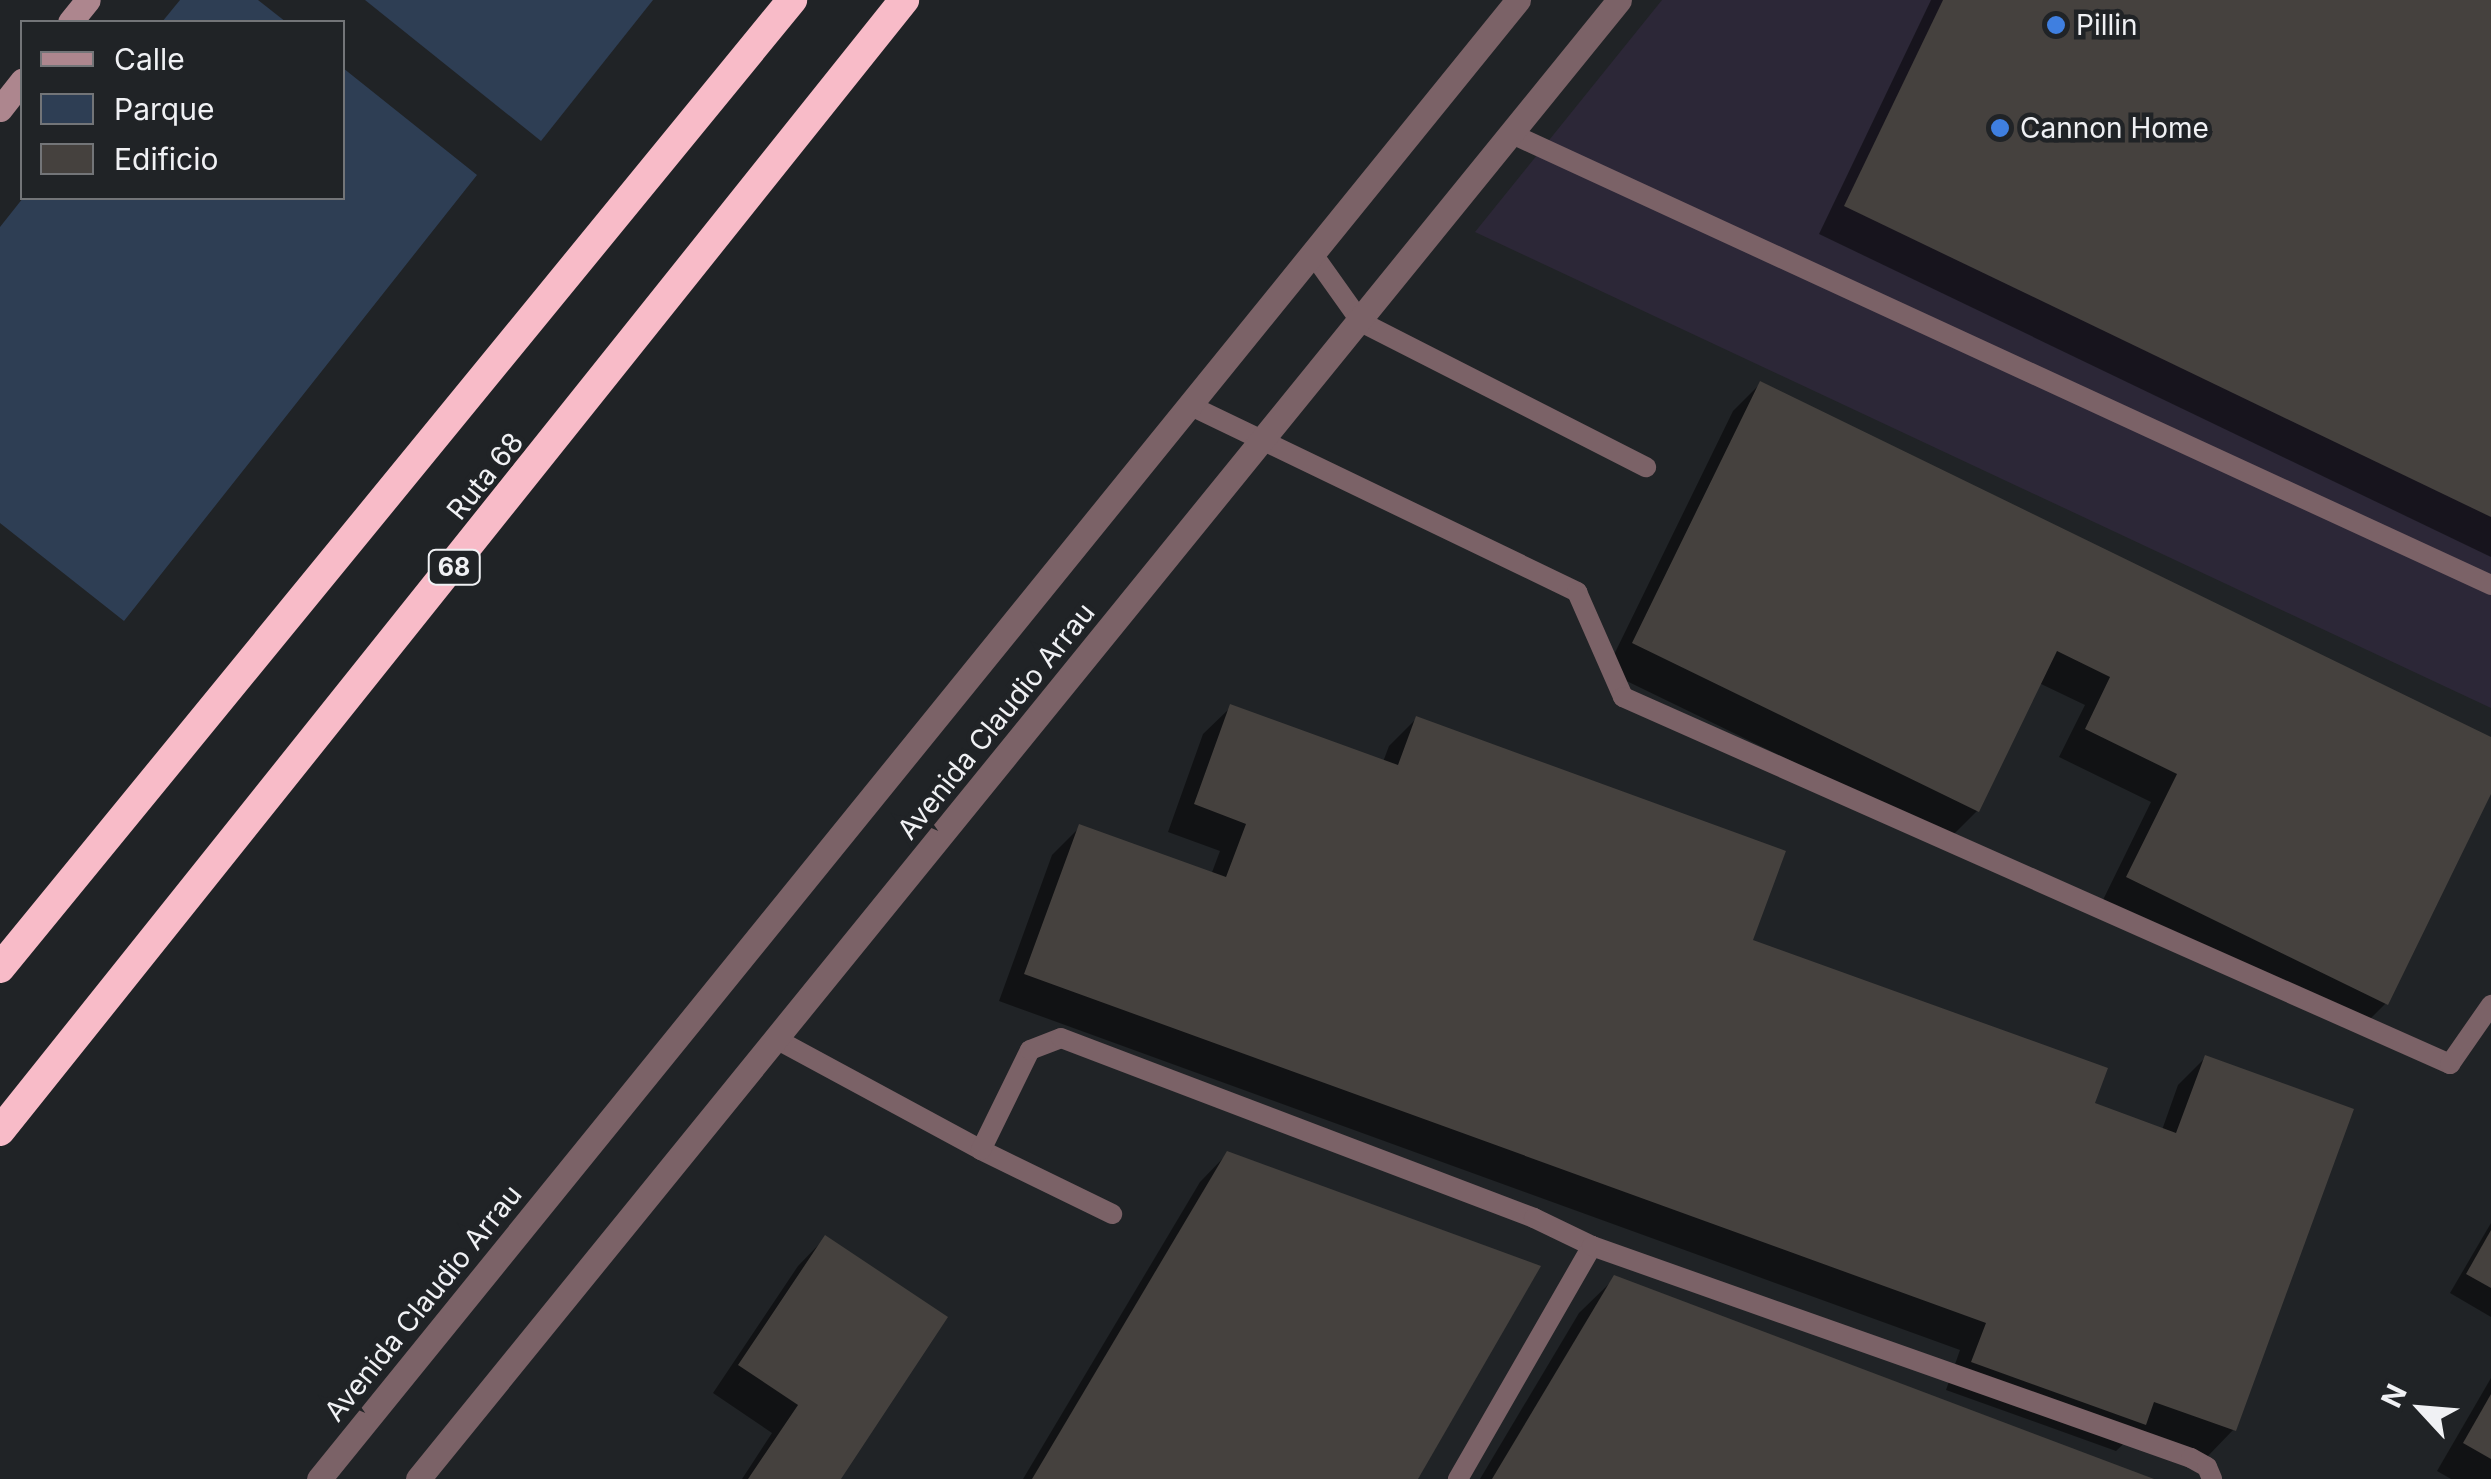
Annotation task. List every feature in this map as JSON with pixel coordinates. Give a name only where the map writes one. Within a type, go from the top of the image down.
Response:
[{"type":"highway","points":[[0,968],[792,0]]},
{"type":"highway","name":"Ruta 68","points":[[0,1131],[904,0]]},
{"type":"main road","points":[[72,20],[88,0]]},
{"type":"main road","points":[[0,109],[20,84]]},
{"type":"street","name":"Avenida Claudio Arrau","points":[[319,1479],[1518,0]]},
{"type":"street","name":"Avenida Claudio Arrau","points":[[418,1479],[1619,0]]},
{"type":"lane","points":[[1512,134],[2491,585]]},
{"type":"lane","points":[[1312,253],[1361,322],[1646,466]]},
{"type":"lane","points":[[1189,406],[1261,444],[1576,592],[1623,697],[2450,1064],[2491,1005]]},
{"type":"lane","points":[[981,1150],[1030,1050],[1061,1038],[1534,1218],[1592,1246],[2191,1458],[2207,1466],[2212,1479]]},
{"type":"lane","points":[[776,1039],[981,1150],[1112,1214]]},
{"type":"lane","points":[[1458,1479],[1592,1246]]},
{"type":"shaded area","points":[[1662,0],[2491,0],[2491,708],[1475,232]]},
{"type":"green space","points":[[180,0],[258,0],[283,20],[164,20]]},
{"type":"green space","points":[[365,0],[653,0],[541,141]]},
{"type":"green space","points":[[345,70],[477,175],[124,621],[0,523],[0,227],[21,200],[345,200]]},
{"type":"building","points":[[1943,0],[2491,0],[2491,517],[1844,206]]},
{"type":"building","points":[[1760,381],[2491,737],[2491,794],[2388,1005],[2126,877],[2177,774],[2085,729],[2110,677],[2057,651],[1979,812],[1632,643]]},
{"type":"building","points":[[1230,704],[1398,765],[1416,716],[1786,851],[1753,940],[2108,1068],[2095,1103],[2176,1133],[2205,1055],[2354,1109],[2236,1431],[2154,1402],[2146,1425],[1971,1362],[1986,1323],[1024,974],[1079,824],[1226,877],[1246,824],[1194,804]]},
{"type":"building","points":[[1227,1151],[1541,1266],[1418,1479],[1032,1479]]},
{"type":"building","points":[[2491,1230],[2491,1288],[2466,1274]]},
{"type":"building","points":[[825,1235],[948,1317],[841,1479],[748,1479],[798,1405],[738,1365]]},
{"type":"building","points":[[1614,1275],[2154,1479],[1492,1479]]},
{"type":"building","points":[[2491,1394],[2491,1459],[2463,1443]]},
{"type":"place","name":"Pillin","points":[[2056,25]]},
{"type":"place","name":"Cannon Home","points":[[2000,128]]}]
